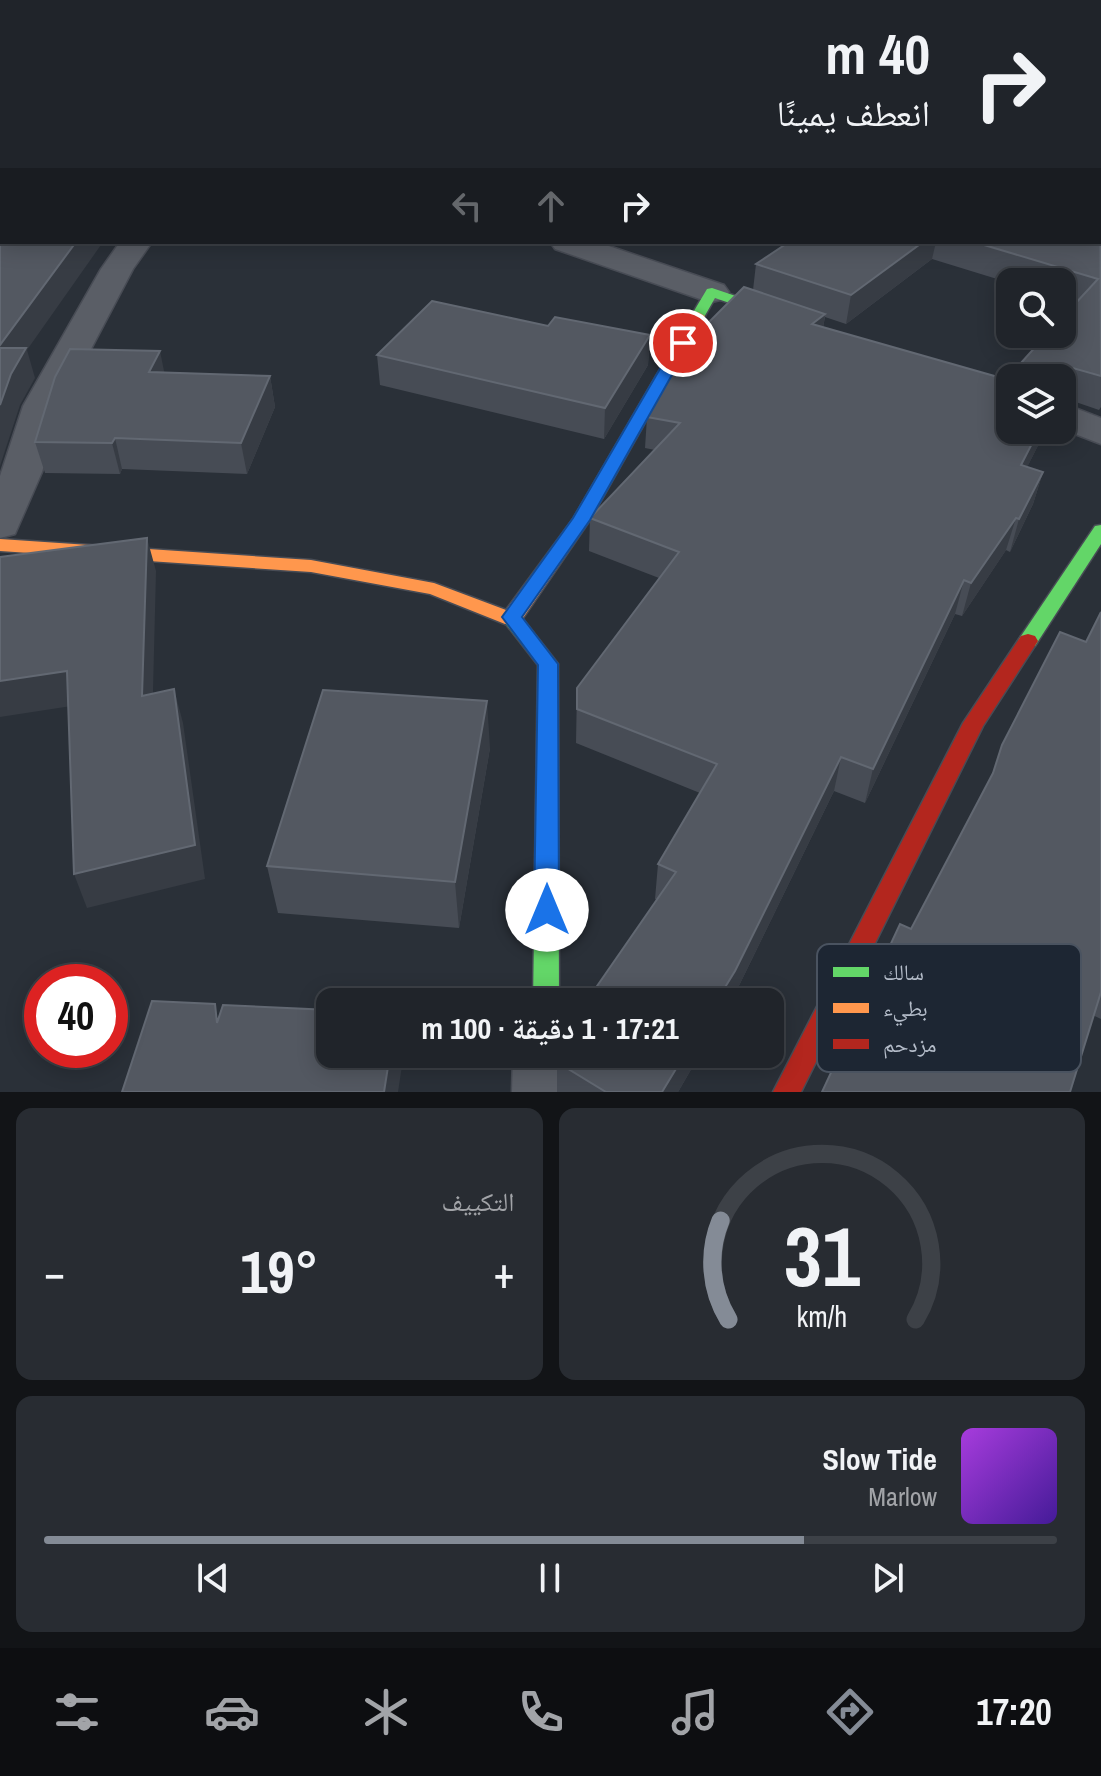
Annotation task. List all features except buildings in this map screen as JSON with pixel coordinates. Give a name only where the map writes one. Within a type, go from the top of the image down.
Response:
[{"type":"street","points":[[0,525],[22,472],[42,406],[117,269],[135,244]]},
{"type":"street","points":[[572,244],[801,323]]},
{"type":"street","points":[[511,617],[581,520],[712,292]]},
{"type":"street","points":[[1076,421],[1101,432]]},
{"type":"street","points":[[862,944],[974,723],[1101,530]]},
{"type":"street","points":[[0,545],[311,566],[434,589],[511,617],[548,664],[546,988]]},
{"type":"street","points":[[787,1092],[817,1033]]},
{"type":"street","points":[[545,1092],[546,1068]]},
{"type":"traffic: fast","points":[[698,316],[712,292],[787,318]]},
{"type":"traffic: fast","points":[[1028,641],[1101,530]]},
{"type":"traffic: fast","points":[[512,619],[548,664],[546,988]]},
{"type":"traffic: slow","points":[[511,617],[581,520],[698,316]]},
{"type":"traffic: slow","points":[[0,545],[311,566],[434,589],[512,619]]},
{"type":"traffic: jam","points":[[862,944],[974,723],[1028,641]]},
{"type":"traffic: jam","points":[[787,1092],[817,1033]]},
{"type":"route","points":[[547,910],[548,664],[511,617],[581,520],[683,343]]}]
